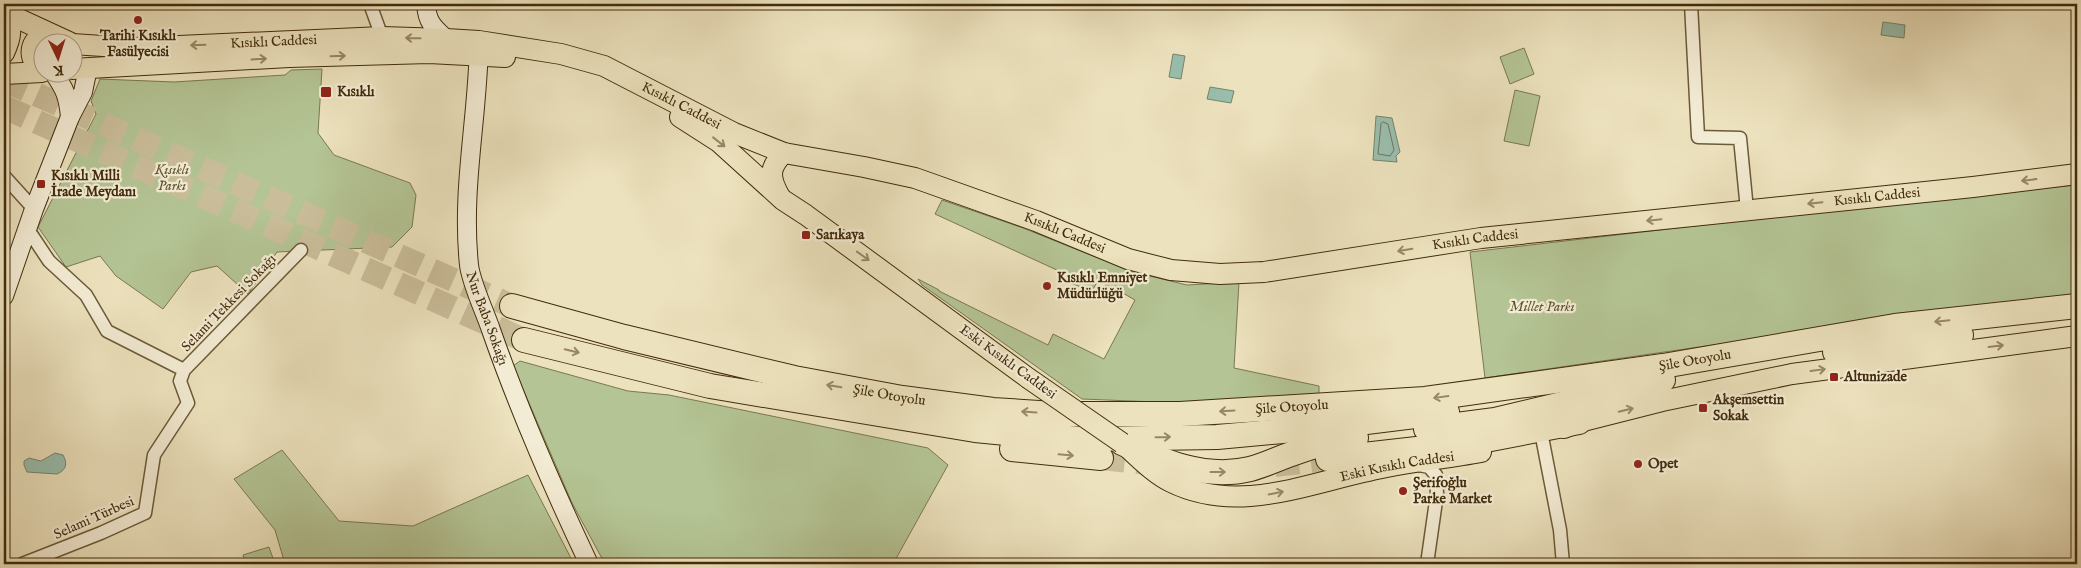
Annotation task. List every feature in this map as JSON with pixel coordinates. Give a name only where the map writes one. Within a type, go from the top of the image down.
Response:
[{"type":"highway","name":"Şile Otoyolu","points":[[512,306],[624,337],[803,380],[902,398],[994,410],[1082,414],[1180,414],[1425,399],[1663,366],[1894,326],[2077,306]]},
{"type":"highway","name":"Şile Otoyolu","points":[[524,340],[710,386],[975,430],[1085,439],[1217,437],[1432,415],[1785,359],[2077,320]]},
{"type":"highway","points":[[1122,443],[1152,457],[1192,470],[1235,472],[1251,469],[1324,444],[1495,420],[1667,379]]},
{"type":"highway","points":[[710,386],[831,416],[968,443],[1021,451],[1101,458]]},
{"type":"highway","points":[[1328,459],[1470,443],[1579,422]]},
{"type":"main road","points":[[426,4],[427,16],[434,28],[446,38]]},
{"type":"main road","points":[[4,13],[43,32]]},
{"type":"main road","points":[[4,13],[11,24],[10,36],[4,53]]},
{"type":"main road","name":"Kısıklı Caddesi","points":[[82,45],[134,48],[382,37],[446,38],[479,48]]},
{"type":"main road","name":"Kısıklı Caddesi","points":[[82,69],[429,53],[479,48],[561,54],[604,66],[678,102],[734,133],[784,153],[914,178],[1036,221],[1128,259],[1171,270],[1220,274],[1264,272],[1481,238],[1973,187],[2077,174]]},
{"type":"main road","name":"Eski Kısıklı Caddesi","points":[[479,48],[506,57],[551,65],[609,82],[685,120],[719,142],[781,198],[1028,378],[1122,443],[1150,469],[1170,482],[1195,492],[1218,497],[1261,496],[1369,470],[1484,451],[1542,437],[1579,422],[1662,401],[1792,374],[2077,336]]},
{"type":"main road","name":"Nur Baba Sokağı","points":[[479,48],[466,195],[469,268],[510,380],[557,497],[589,564]]},
{"type":"main road","points":[[82,51],[86,58],[82,65]]},
{"type":"main road","points":[[4,74],[32,72]]},
{"type":"main road","points":[[60,82],[68,97],[70,117]]},
{"type":"main road","points":[[4,296],[34,209],[70,117],[83,92],[82,82]]},
{"type":"main road","points":[[781,198],[772,183],[772,171],[777,159],[784,153]]},
{"type":"street","points":[[370,4],[382,37]]},
{"type":"street","points":[[1691,4],[1698,137],[1740,138],[1747,210]]},
{"type":"street","points":[[4,176],[34,209]]},
{"type":"street","name":"Selami Tekkesi Sokağı","points":[[27,228],[49,261],[86,295],[107,331],[184,370],[301,250]]},
{"type":"street","name":"Selami Türbesi","points":[[22,564],[101,533],[145,513],[154,455],[188,403],[180,381],[184,370]]},
{"type":"street","points":[[1542,437],[1560,530],[1564,564]]},
{"type":"street","points":[[1409,464],[1429,467],[1436,475],[1437,494],[1427,564]]},
{"type":"green space","points":[[1524,48],[1534,74],[1510,84],[1500,57]]},
{"type":"green space","name":"Kısıklı Parkı","points":[[322,69],[318,133],[334,155],[410,183],[416,195],[412,227],[392,247],[277,252],[248,294],[217,266],[191,272],[163,309],[116,276],[100,256],[66,267],[38,227],[96,114],[91,101],[100,79],[174,82],[285,75],[291,70]]},
{"type":"green space","points":[[1515,90],[1540,96],[1529,146],[1504,141]]},
{"type":"green space","name":"Millet Parkı","points":[[2077,185],[2077,296],[1892,319],[1485,378],[1470,252],[1910,201]]},
{"type":"green space","points":[[942,200],[1023,228],[1133,272],[1187,285],[1239,282],[1234,368],[1319,386],[1319,397],[1237,402],[1156,402],[1082,399],[922,285],[918,279],[1048,345],[1053,334],[1104,359],[1135,300],[1121,292],[1115,303],[1103,291],[1108,281],[1100,277],[1092,291],[1070,283],[1072,277],[935,214]]},
{"type":"green space","points":[[520,361],[628,391],[669,395],[928,448],[948,465],[893,564],[605,564],[572,503],[513,366]]},
{"type":"green space","points":[[282,450],[339,521],[413,526],[528,475],[574,564],[285,564],[275,530],[234,479]]},
{"type":"green space","points":[[269,547],[275,564],[246,564],[243,555]]},
{"type":"water","points":[[1883,22],[1905,25],[1904,38],[1881,35]]},
{"type":"water","points":[[1173,54],[1185,56],[1181,79],[1169,77]]},
{"type":"water","points":[[1210,87],[1234,91],[1231,103],[1207,99]]},
{"type":"water","points":[[1376,116],[1392,118],[1400,152],[1396,156],[1397,162],[1373,160]]},
{"type":"water","points":[[55,453],[63,455],[65,461],[64,469],[60,472],[57,474],[27,472],[24,461],[29,458],[41,461]]},
{"type":"tunnel","points":[[4,80],[512,306]]},
{"type":"tunnel","points":[[4,107],[524,340]]},
{"type":"tunnel","points":[[1101,458],[1159,464]]},
{"type":"tunnel","points":[[1275,465],[1328,459]]},
{"type":"place","name":"Tarihi Kısıklı Fasülyecisi","points":[[138,20]]},
{"type":"place","name":"Kısıklı","points":[[326,92]]},
{"type":"place","name":"Kısıklı Milli İrade Meydanı","points":[[41,184]]},
{"type":"place","name":"Sarıkaya","points":[[806,235]]},
{"type":"place","name":"Kısıklı Emniyet Müdürlüğü","points":[[1047,286]]},
{"type":"place","name":"Altunizade","points":[[1834,377]]},
{"type":"place","name":"Akşemsettin Sokak","points":[[1703,408]]},
{"type":"place","name":"Opet","points":[[1638,464]]},
{"type":"place","name":"Şerifoğlu Parke Market","points":[[1403,491]]}]
